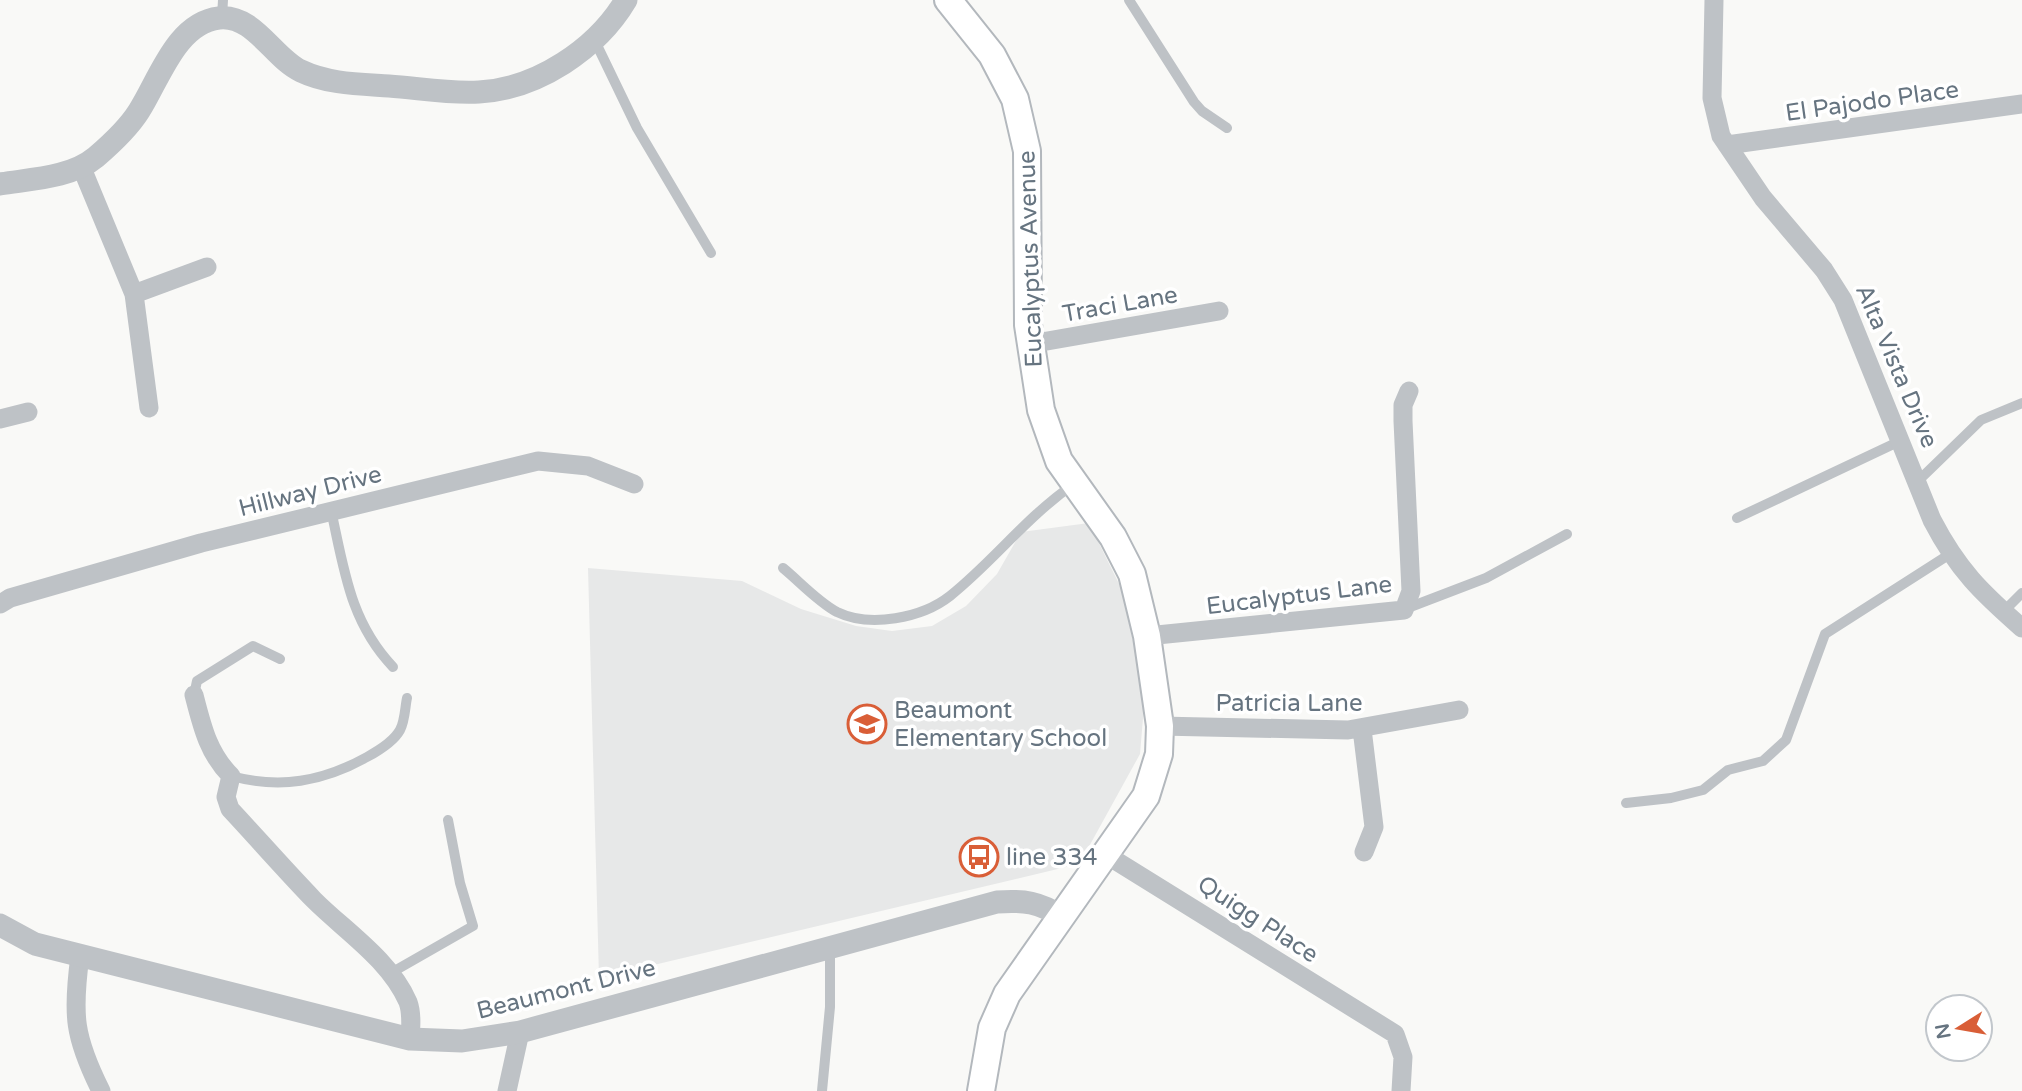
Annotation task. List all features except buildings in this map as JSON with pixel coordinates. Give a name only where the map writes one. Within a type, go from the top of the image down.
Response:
[{"type":"main road","name":"Eucalyptus Avenue","points":[[948,0],[979,36],[1006,78],[1023,126],[1028,174],[1026,261],[1030,345],[1044,422],[1056,454],[1113,537],[1127,564],[1147,636],[1160,726],[1159,754],[1146,796],[1007,994],[992,1028],[981,1091]]},
{"type":"street","points":[[0,184],[49,176],[81,166],[95,158],[138,113],[169,60],[190,32],[223,9],[285,61],[319,78],[456,92],[485,92],[532,79],[568,59],[613,21],[626,0]]},
{"type":"street","name":"Alta Vista Drive","points":[[1714,0],[1712,98],[1714,118],[1727,145],[1763,198],[1833,283],[1843,300],[1917,482],[1950,554],[1973,584],[2022,628]]},
{"type":"street","name":"El Pajodo Place","points":[[1727,145],[2022,104]]},
{"type":"street","points":[[81,166],[134,294],[149,408]]},
{"type":"street","points":[[134,294],[207,267]]},
{"type":"street","name":"Traci Lane","points":[[1030,345],[1219,311]]},
{"type":"street","name":"Eucalyptus Lane","points":[[1147,636],[1404,610],[1412,590],[1403,421],[1403,405],[1409,391]]},
{"type":"street","points":[[0,419],[28,412]]},
{"type":"street","name":"Hillway Drive","points":[[0,604],[10,598],[201,543],[538,461],[588,466],[634,484]]},
{"type":"street","points":[[194,695],[208,746],[216,761],[231,776],[226,797],[230,809],[316,902],[351,930],[389,974],[408,1003],[412,1026],[410,1039]]},
{"type":"street","name":"Patricia Lane","points":[[1160,726],[1362,729],[1459,710]]},
{"type":"street","points":[[1362,729],[1374,827],[1364,852]]},
{"type":"street","name":"Quigg Place","points":[[1105,854],[1395,1034],[1401,1045],[1401,1091]]},
{"type":"street","name":"Beaumont Drive","points":[[0,925],[35,944],[410,1039],[462,1041],[520,1032],[996,902],[1028,900],[1045,906],[1062,917]]},
{"type":"street","points":[[80,956],[74,998],[77,1036],[101,1091]]},
{"type":"street","points":[[507,1091],[520,1032]]},
{"type":"lane","points":[[1129,0],[1194,102],[1202,111],[1227,128]]},
{"type":"lane","points":[[594,39],[637,128],[711,253]]},
{"type":"lane","points":[[1917,482],[1981,420],[2022,403]]},
{"type":"lane","points":[[1737,518],[1900,441]]},
{"type":"lane","points":[[783,568],[837,612],[867,618],[897,618],[949,596],[1043,505],[1075,484]]},
{"type":"lane","points":[[331,510],[352,605],[378,652],[393,667]]},
{"type":"lane","points":[[1404,610],[1486,578],[1567,534]]},
{"type":"lane","points":[[1626,803],[1671,798],[1703,790],[1728,770],[1763,761],[1786,740],[1825,634],[1950,554]]},
{"type":"lane","points":[[2003,612],[2022,593]]},
{"type":"lane","points":[[194,695],[197,681],[253,646],[280,659]]},
{"type":"lane","points":[[231,776],[259,783],[306,781],[337,774],[379,751],[400,730],[407,698]]},
{"type":"lane","points":[[389,974],[473,926],[460,883],[448,820]]},
{"type":"lane","points":[[822,1091],[830,1007],[830,946]]},
{"type":"shaded area","name":"Beaumont Elementary School","points":[[1089,523],[1121,588],[1145,694],[1140,754],[1081,861],[1066,867],[599,978],[588,568],[742,581],[801,609],[856,626],[892,631],[932,626],[966,606],[997,574],[1021,532]]},
{"type":"place","name":"Beaumont Elementary School","points":[[867,724]]},
{"type":"place","name":"line 334","points":[[979,857]]}]
